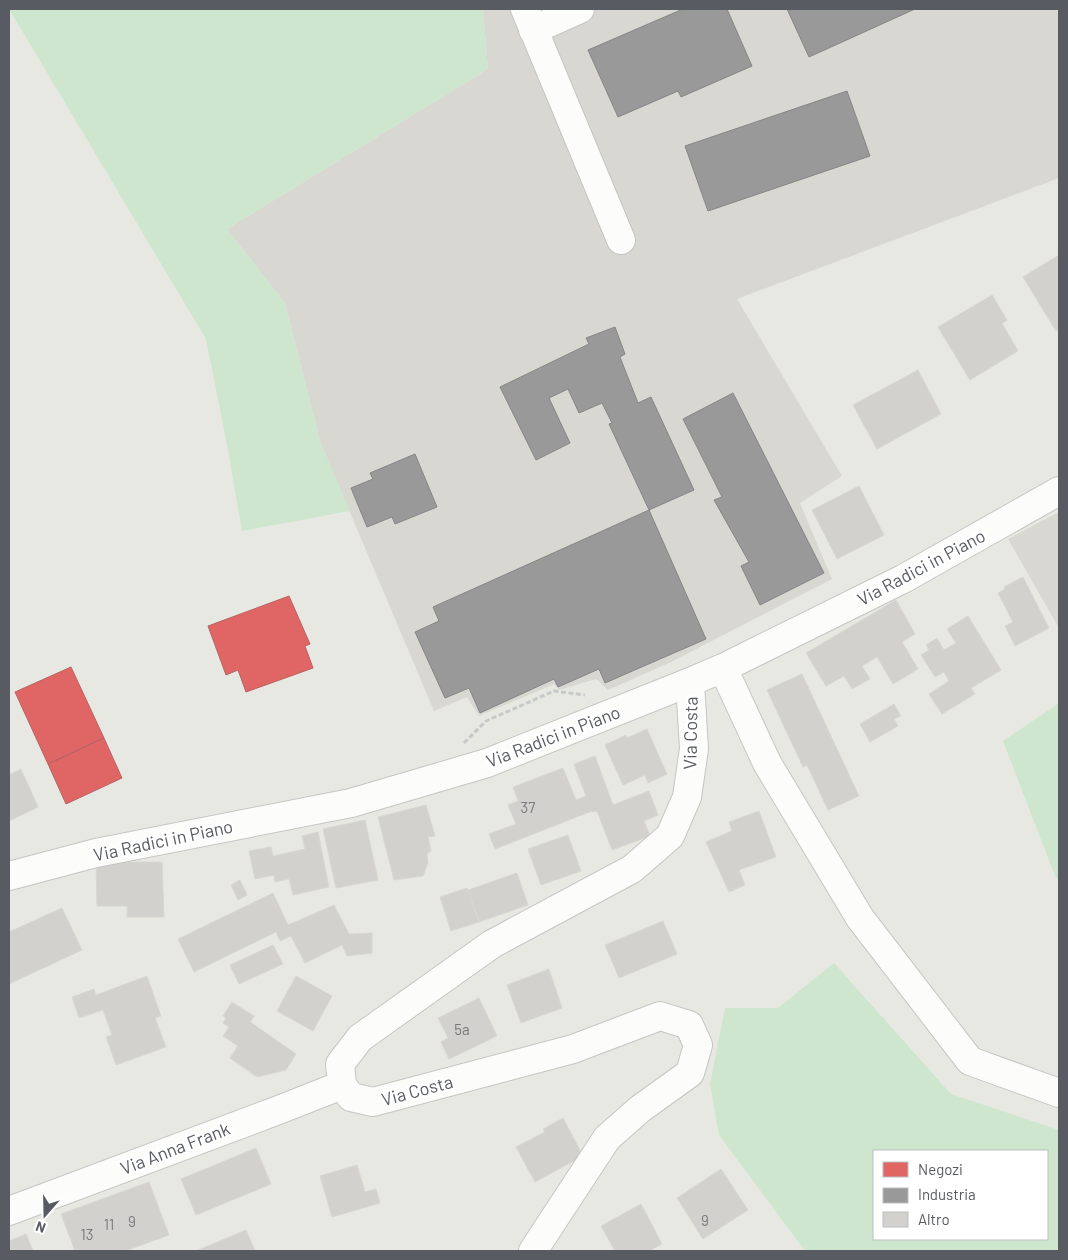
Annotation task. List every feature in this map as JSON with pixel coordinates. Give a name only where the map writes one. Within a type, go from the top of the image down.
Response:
[{"type":"street","points":[[580,9],[529,19],[621,240]]},
{"type":"street","name":"Via Radici in Piano","points":[[9,876],[96,853],[351,802],[487,763],[723,668],[902,579],[1059,491]]},
{"type":"street","points":[[723,668],[767,763],[860,918],[970,1061],[1059,1093]]},
{"type":"street","name":"Via Costa","points":[[534,1251],[607,1138],[640,1109],[690,1073],[698,1045],[689,1025],[660,1016],[573,1049],[373,1102],[351,1097],[342,1085],[340,1064],[360,1038],[492,944],[632,869],[670,836],[688,796],[694,749],[690,682]]},
{"type":"street","name":"Via Anna Frank","points":[[9,1211],[342,1085]]},
{"type":"path","points":[[463,743],[486,721],[554,692],[588,696]]},
{"type":"shaded area","points":[[483,9],[1059,9],[1059,178],[737,299],[842,476],[800,503],[832,579],[671,662],[608,690],[596,679],[559,690],[554,684],[479,716],[467,697],[434,711],[321,444],[285,303],[227,229],[488,69]]},
{"type":"shaded area","points":[[1059,512],[1059,628],[1008,539]]},
{"type":"green space","points":[[9,9],[483,9],[488,69],[227,229],[285,303],[321,444],[350,511],[242,531],[206,339]]},
{"type":"green space","points":[[1059,703],[1059,881],[1055,876],[1003,741]]},
{"type":"green space","points":[[834,963],[951,1094],[1059,1130],[1059,1251],[805,1251],[719,1135],[710,1084],[725,1008],[778,1008]]},
{"type":"building: Negozi","points":[[289,596],[310,644],[305,646],[313,668],[246,692],[238,670],[226,675],[208,626]]},
{"type":"building: Negozi","points":[[71,667],[104,738],[48,764],[15,692]]},
{"type":"building: Negozi","points":[[104,738],[122,778],[66,804],[48,764]]},
{"type":"building: Industria","points":[[683,9],[727,9],[752,66],[681,97],[678,91],[618,117],[588,50]]},
{"type":"building: Industria","points":[[787,9],[915,9],[809,57]]},
{"type":"building: Industria","points":[[847,91],[870,156],[708,211],[685,146]]},
{"type":"building: Industria","points":[[615,327],[625,354],[620,357],[638,403],[651,397],[694,490],[649,510],[609,424],[612,423],[602,403],[579,413],[568,389],[549,398],[570,443],[536,460],[500,387],[589,344],[586,338]]},
{"type":"building: Industria","points":[[733,393],[824,573],[760,605],[741,566],[749,562],[714,500],[722,497],[683,419]]},
{"type":"building: Industria","points":[[415,454],[437,507],[395,524],[392,517],[367,527],[351,488],[373,479],[370,473]]},
{"type":"building: Industria","points":[[649,510],[706,639],[605,683],[599,669],[558,687],[554,679],[480,713],[469,688],[445,698],[415,632],[439,621],[433,607]]},
{"type":"building: Altro","points":[[1059,255],[1059,329],[1056,331],[1023,277]]},
{"type":"building: Altro","points":[[992,295],[1007,320],[1002,323],[1018,351],[970,380],[938,327]]},
{"type":"building: Altro","points":[[918,370],[941,414],[877,449],[853,405]]},
{"type":"building: Altro","points":[[859,486],[884,535],[837,559],[812,510]]},
{"type":"building: Altro","points":[[1023,577],[1049,628],[1015,646],[1005,626],[1013,622],[998,593],[1005,589],[1004,587]]},
{"type":"building: Altro","points":[[896,600],[915,634],[902,642],[918,669],[893,684],[877,657],[862,666],[870,679],[852,689],[844,676],[826,686],[806,653]]},
{"type":"building: Altro","points":[[968,616],[1001,670],[971,688],[975,694],[942,714],[929,694],[949,681],[944,672],[935,677],[921,655],[929,650],[926,645],[937,638],[944,650],[956,643],[947,629]]},
{"type":"building: Altro","points":[[802,674],[859,796],[828,810],[807,765],[803,767],[767,690]]},
{"type":"building: Altro","points":[[894,704],[901,716],[894,719],[898,726],[870,742],[860,724]]},
{"type":"building: Altro","points":[[647,729],[667,774],[648,783],[645,775],[623,785],[605,745],[626,735],[627,738]]},
{"type":"building: Altro","points":[[595,756],[613,805],[649,791],[658,815],[644,821],[650,836],[612,850],[597,811],[592,811],[495,849],[489,834],[516,824],[508,805],[518,801],[513,787],[563,768],[576,800],[586,796],[574,764]]},
{"type":"building: Altro","points":[[21,769],[38,807],[9,821],[9,775]]},
{"type":"building: Altro","points":[[426,805],[435,836],[428,837],[431,851],[427,853],[428,863],[423,876],[394,880],[378,817]]},
{"type":"building: Altro","points":[[759,811],[776,857],[739,870],[745,885],[729,892],[706,842],[732,831],[729,822]]},
{"type":"building: Altro","points":[[365,820],[378,880],[336,888],[323,829]]},
{"type":"building: Altro","points":[[318,832],[329,887],[293,895],[289,879],[275,882],[274,875],[255,879],[249,851],[271,847],[273,856],[305,849],[302,836]]},
{"type":"building: Altro","points":[[568,835],[581,871],[541,885],[528,849]]},
{"type":"building: Altro","points":[[96,862],[162,862],[164,917],[127,917],[127,906],[97,906]]},
{"type":"building: Altro","points":[[517,873],[528,905],[479,922],[468,890]]},
{"type":"building: Altro","points":[[240,880],[247,895],[238,900],[231,885]]},
{"type":"building: Altro","points":[[467,888],[479,922],[451,931],[440,897]]},
{"type":"building: Altro","points":[[273,893],[288,925],[334,905],[349,934],[372,933],[372,953],[347,956],[342,945],[305,963],[291,936],[280,941],[276,932],[194,972],[178,939]]},
{"type":"building: Altro","points":[[62,908],[82,950],[9,984],[9,932]]},
{"type":"building: Altro","points":[[663,921],[677,954],[619,978],[605,945]]},
{"type":"building: Altro","points":[[273,945],[283,964],[239,984],[230,965]]},
{"type":"building: Altro","points":[[549,969],[562,1008],[521,1023],[507,985]]},
{"type":"building: Altro","points":[[147,976],[161,1016],[155,1018],[166,1047],[116,1065],[106,1037],[112,1035],[103,1010],[79,1018],[72,997],[94,989],[96,995]]},
{"type":"building: Altro","points":[[296,976],[332,996],[313,1031],[277,1011]]},
{"type":"building: Altro","points":[[479,998],[497,1036],[449,1059],[441,1042],[448,1038],[438,1018]]},
{"type":"building: Altro","points":[[232,1002],[254,1016],[250,1022],[296,1054],[286,1070],[257,1077],[230,1058],[238,1046],[223,1036],[229,1027],[223,1023],[226,1018],[223,1016]]},
{"type":"building: Altro","points":[[563,1118],[583,1156],[535,1182],[516,1147],[545,1132],[543,1129]]},
{"type":"building: Altro","points":[[256,1148],[271,1184],[196,1215],[181,1179]]},
{"type":"building: Altro","points":[[357,1165],[365,1192],[376,1189],[380,1203],[332,1217],[320,1176]]},
{"type":"building: Altro","points":[[721,1169],[748,1210],[703,1239],[677,1198]]},
{"type":"building: Altro","points":[[149,1182],[169,1235],[125,1251],[75,1251],[61,1214]]},
{"type":"building: Altro","points":[[641,1204],[662,1244],[649,1251],[615,1251],[601,1226]]},
{"type":"building: Altro","points":[[246,1230],[255,1251],[196,1251]]},
{"type":"building: Altro","points":[[26,1234],[33,1251],[9,1251],[9,1241]]}]
